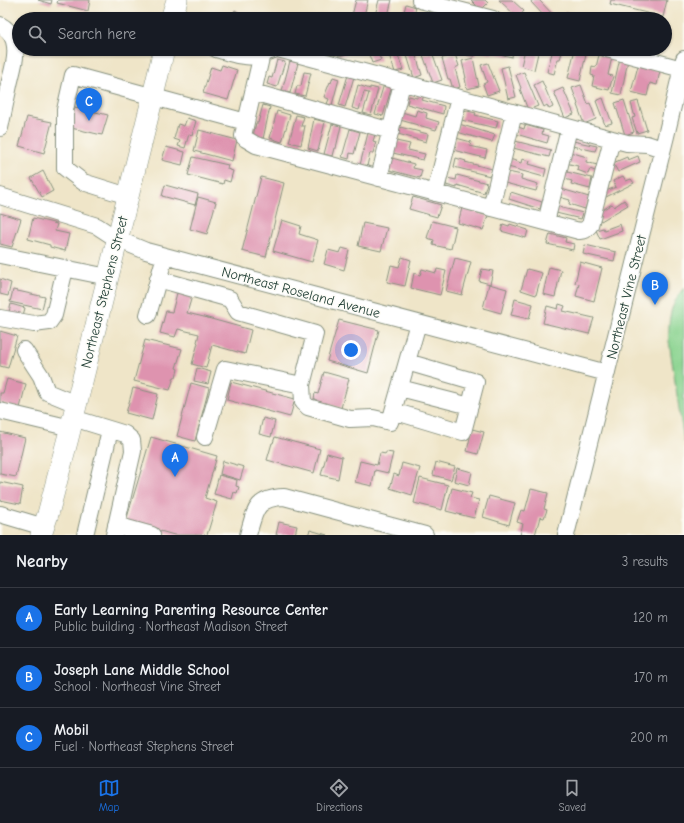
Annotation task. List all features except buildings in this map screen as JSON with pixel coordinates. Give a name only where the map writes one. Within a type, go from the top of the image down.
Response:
[{"type":"main road","points":[[174,12],[177,0]]},
{"type":"main road","name":"Northeast Stephens Street","points":[[43,531],[73,417],[162,56]]},
{"type":"street","points":[[420,0],[466,12]]},
{"type":"street","points":[[0,25],[4,27],[12,36]]},
{"type":"street","points":[[0,128],[14,56]]},
{"type":"street","points":[[262,56],[244,136],[256,145],[579,231],[585,230],[590,225],[612,140]]},
{"type":"street","points":[[304,56],[612,140],[627,143],[647,144],[662,149]]},
{"type":"street","points":[[642,56],[683,64]]},
{"type":"street","name":"Northeast Vine Street","points":[[566,535],[662,149],[679,97],[683,64]]},
{"type":"street","points":[[128,196],[83,182],[65,168],[65,110],[73,75],[246,122]]},
{"type":"street","points":[[379,178],[402,83]]},
{"type":"street","points":[[253,92],[391,131]]},
{"type":"street","points":[[435,193],[459,98]]},
{"type":"street","points":[[491,208],[514,113]]},
{"type":"street","points":[[546,222],[569,128]]},
{"type":"street","name":"Northeast Roseland Avenue","points":[[0,196],[97,226],[117,239],[146,251],[607,373]]},
{"type":"street","points":[[0,255],[108,277]]},
{"type":"street","points":[[148,315],[165,256]]},
{"type":"street","points":[[0,318],[34,324],[50,322],[54,315],[66,268]]},
{"type":"street","points":[[158,279],[230,299],[238,312],[315,334],[302,385],[303,402],[308,407],[350,419],[373,418],[390,422],[418,323]]},
{"type":"street","points":[[24,350],[41,376],[47,392],[73,417]]},
{"type":"street","points":[[393,411],[463,432],[476,382],[407,362]]},
{"type":"street","points":[[205,437],[225,369],[302,385]]},
{"type":"street","points":[[400,388],[470,406]]},
{"type":"street","points":[[0,411],[73,417],[125,434],[132,440],[133,451],[115,530],[152,535]]},
{"type":"street","points":[[85,535],[110,430]]},
{"type":"street","points":[[248,535],[254,512],[259,506],[266,500],[284,497],[425,535]]},
{"type":"street","points":[[0,514],[43,531]]},
{"type":"green space","points":[[684,288],[684,442],[669,333],[673,306]]},
{"type":"place","name":"Mobil","points":[[89,121]]},
{"type":"place","name":"Joseph Lane Middle School","points":[[655,305]]},
{"type":"place","name":"Early Learning Parenting Resource Center","points":[[175,477]]}]
